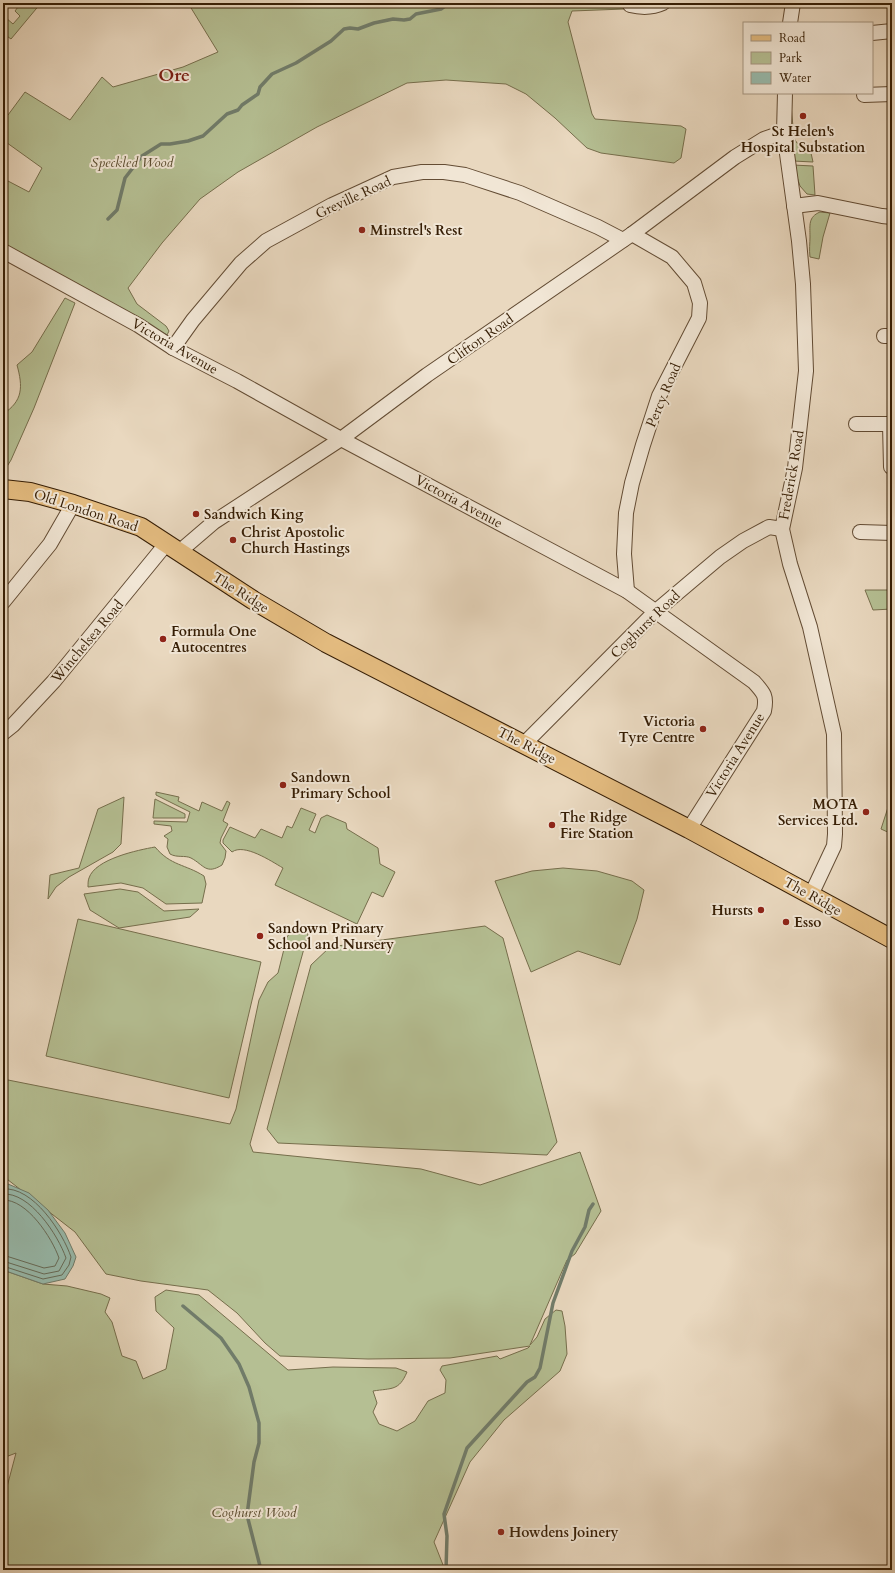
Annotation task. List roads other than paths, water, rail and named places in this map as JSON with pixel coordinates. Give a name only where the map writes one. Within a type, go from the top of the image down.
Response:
[{"type":"main road","name":"Old London Road","points":[[3,489],[30,492],[73,504],[141,527],[172,548]]},
{"type":"main road","name":"The Ridge","points":[[172,548],[253,600],[326,643],[689,829],[892,939]]},
{"type":"street","points":[[630,4],[640,7],[650,7],[663,3]]},
{"type":"street","points":[[790,22],[793,3]]},
{"type":"street","points":[[873,33],[892,32]]},
{"type":"street","name":"Frederick Road","points":[[785,94],[784,132],[800,241],[806,371],[795,468],[782,529],[790,564],[810,627],[834,734],[834,846],[810,895]]},
{"type":"street","points":[[864,97],[892,94]]},
{"type":"street","name":"Clifton Road","points":[[172,548],[341,440],[428,375],[627,237],[735,157],[764,139],[784,132]]},
{"type":"street","name":"Greville Road","points":[[173,348],[193,320],[236,269],[266,241],[332,205],[393,177],[422,172],[444,172],[465,175],[520,193],[598,227],[627,237]]},
{"type":"street","points":[[794,206],[818,203],[892,217]]},
{"type":"street","name":"Percy Road","points":[[627,237],[672,257],[694,283],[700,303],[699,318],[659,396],[632,483],[626,513],[624,554],[627,591]]},
{"type":"street","name":"Victoria Avenue","points":[[3,251],[138,325],[173,348],[237,381],[341,440],[627,591],[754,682],[764,692],[766,701],[764,710],[689,829]]},
{"type":"street","points":[[856,424],[891,424],[891,467]]},
{"type":"street","points":[[3,602],[50,544],[73,504]]},
{"type":"street","name":"Coghurst Road","points":[[524,744],[656,611],[720,557],[743,541],[769,527],[782,529]]},
{"type":"street","points":[[860,532],[892,533]]},
{"type":"street","name":"Winchelsea Road","points":[[3,733],[13,725],[54,681],[172,548]]},
{"type":"water","points":[[8,1184],[29,1193],[48,1210],[65,1233],[76,1257],[73,1266],[65,1279],[43,1284],[3,1270],[3,1185]]},
{"type":"waterway","points":[[108,219],[117,210],[125,178],[142,156],[161,144],[188,141],[203,136],[227,114],[238,110],[242,105],[258,94],[260,87],[272,74],[296,63],[331,41],[344,29],[358,29],[374,23],[393,19],[410,19],[416,14],[441,9],[449,3]]},
{"type":"waterway","points":[[446,1570],[447,1536],[444,1514],[467,1448],[527,1382],[535,1377],[540,1368],[553,1303],[572,1251],[585,1227],[589,1210],[593,1204]]},
{"type":"waterway","points":[[183,1306],[221,1338],[239,1364],[249,1387],[259,1423],[259,1443],[254,1462],[247,1515],[261,1570]]},
{"type":"place","name":"St Helen's Hospital Substation","points":[[803,116]]},
{"type":"place","name":"Minstrel's Rest","points":[[362,230]]},
{"type":"place","name":"Sandwich King","points":[[196,514]]},
{"type":"place","name":"Christ Apostolic Church Hastings","points":[[233,540]]},
{"type":"place","name":"Formula One Autocentres","points":[[163,639]]},
{"type":"place","name":"Victoria Tyre Centre","points":[[703,729]]},
{"type":"place","name":"Sandown Primary School","points":[[283,785]]},
{"type":"place","name":"MOTA Services Ltd.","points":[[866,812]]},
{"type":"place","name":"The Ridge Fire Station","points":[[552,825]]},
{"type":"place","name":"Hursts","points":[[761,910]]},
{"type":"place","name":"Esso","points":[[786,922]]},
{"type":"place","name":"Sandown Primary School and Nursery","points":[[260,936]]},
{"type":"place","name":"Howdens Joinery","points":[[501,1532]]},
{"type":"district","name":"Ore","points":[[174,75]]},
{"type":"park label","name":"Speckled Wood","points":[[132,162]]},
{"type":"park label","name":"Coghurst Wood","points":[[254,1512]]}]
